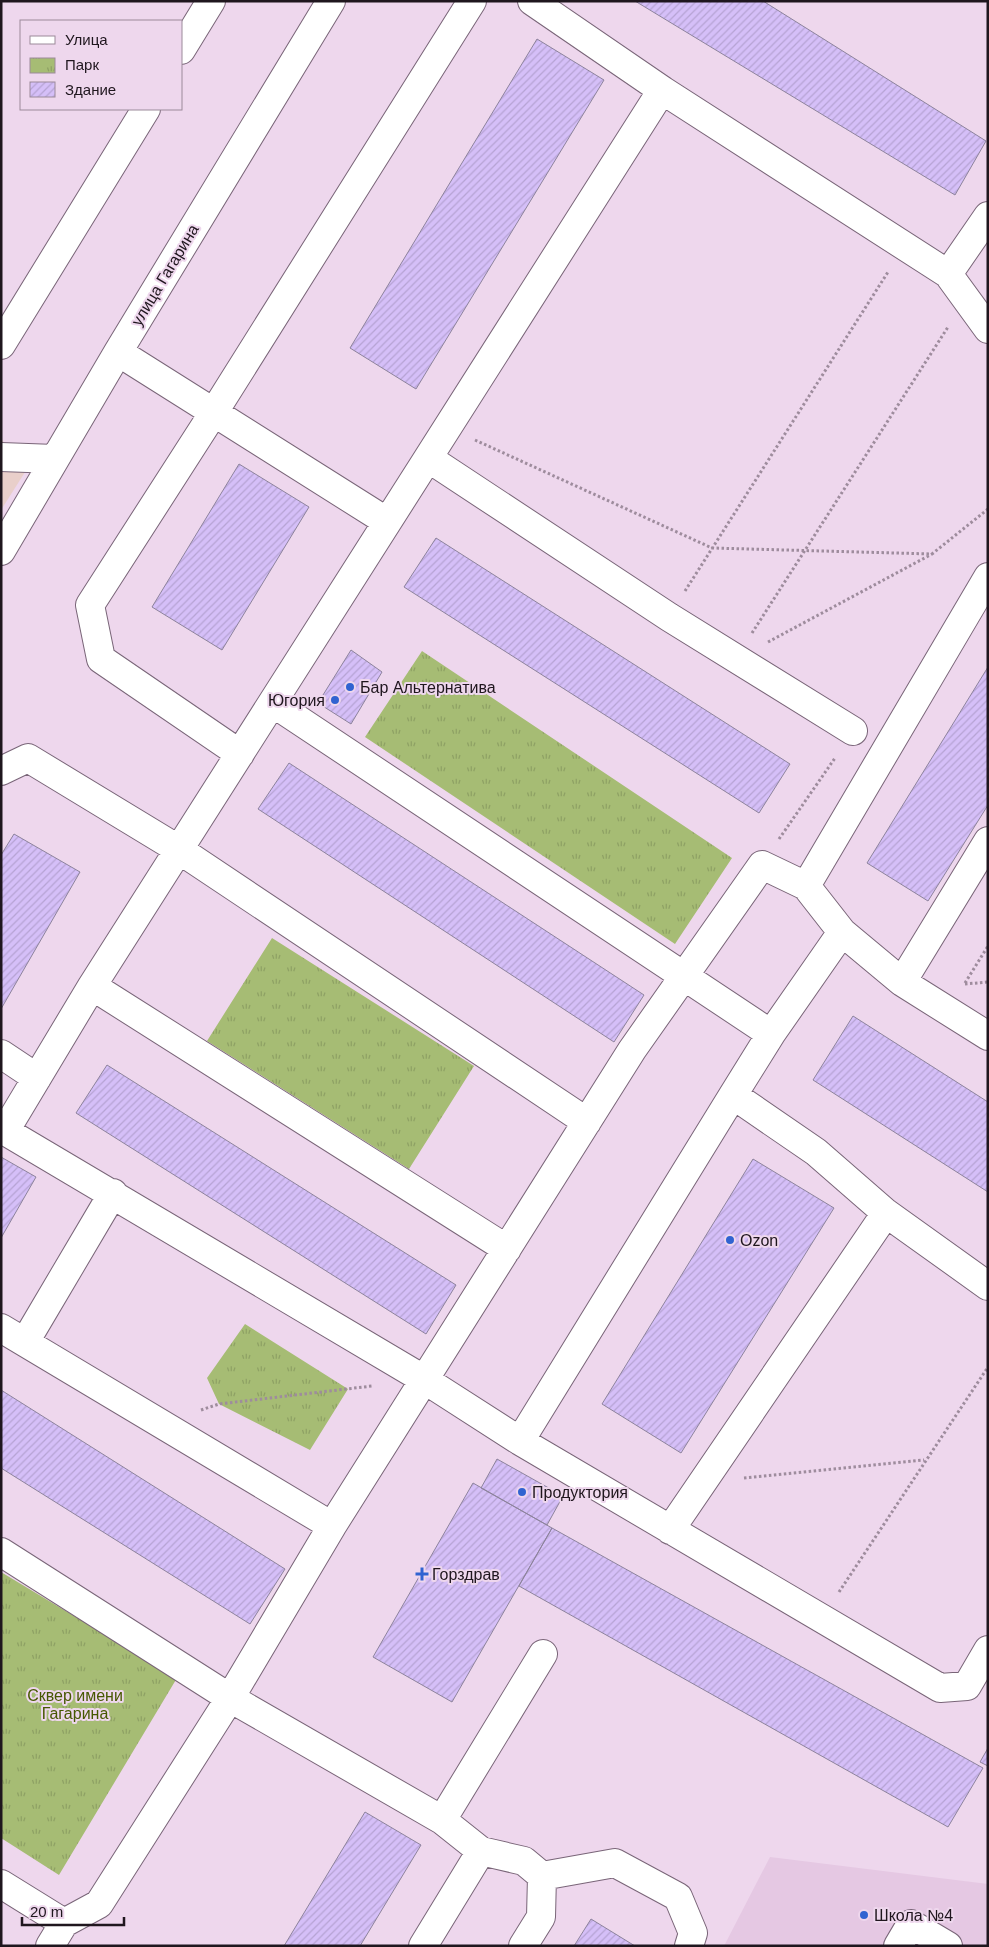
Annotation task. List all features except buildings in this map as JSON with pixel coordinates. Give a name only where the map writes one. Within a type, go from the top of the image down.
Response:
[{"type":"street","points":[[182,48],[211,1]]},
{"type":"street","name":"улица Гагарина","points":[[1,552],[118,352],[331,1]]},
{"type":"street","points":[[240,754],[101,659],[90,605],[214,412],[472,1]]},
{"type":"street","points":[[532,1],[662,90],[948,274],[988,329]]},
{"type":"street","points":[[662,90],[386,521],[3,1130],[113,1193],[425,1380],[520,1441],[940,1688],[967,1686],[988,1650]]},
{"type":"street","points":[[1,345],[145,110]]},
{"type":"street","points":[[948,274],[988,216]]},
{"type":"street","points":[[118,352],[386,521]]},
{"type":"street","points":[[1,457],[55,459]]},
{"type":"street","points":[[428,458],[669,617],[852,731]]},
{"type":"street","points":[[806,886],[988,577]]},
{"type":"street","points":[[272,703],[772,1034]]},
{"type":"street","points":[[1,771],[28,758],[178,850],[587,1122]]},
{"type":"street","points":[[902,982],[988,841]]},
{"type":"street","points":[[1,1884],[59,1938],[99,1904],[230,1698],[332,1526],[632,1050],[762,865],[806,886],[842,932],[902,982],[988,1036]]},
{"type":"street","points":[[520,1441],[733,1094],[842,932]]},
{"type":"street","points":[[92,986],[507,1249]]},
{"type":"street","points":[[1,1054],[37,1078]]},
{"type":"street","points":[[733,1094],[816,1152],[886,1213],[988,1286]]},
{"type":"street","points":[[25,1342],[113,1193]]},
{"type":"street","points":[[670,1530],[886,1213]]},
{"type":"street","points":[[1,1328],[332,1526]]},
{"type":"street","points":[[1,1552],[230,1698],[442,1820],[481,1851],[524,1861],[542,1876],[615,1863],[678,1897],[693,1933],[689,1946]]},
{"type":"street","points":[[442,1820],[543,1654]]},
{"type":"street","points":[[423,1946],[481,1851]]},
{"type":"street","points":[[523,1946],[541,1917],[542,1876]]},
{"type":"street","points":[[898,1946],[911,1924],[948,1946]]},
{"type":"path","points":[[669,617],[904,246]]},
{"type":"path","points":[[736,659],[966,299]]},
{"type":"path","points":[[447,427],[712,548],[932,554]]},
{"type":"path","points":[[736,659],[932,554],[988,509]]},
{"type":"path","points":[[762,865],[852,731]]},
{"type":"path","points":[[988,946],[964,984],[988,982]]},
{"type":"path","points":[[822,1618],[988,1366]]},
{"type":"path","points":[[159,1424],[219,1404],[377,1386]]},
{"type":"path","points":[[701,1482],[924,1460]]},
{"type":"shaded area","points":[[1,439],[27,469],[1,510]]},
{"type":"shaded area","name":"Школа №4","points":[[770,1857],[988,1884],[988,1946],[724,1946]]},
{"type":"green space","points":[[422,651],[732,858],[675,944],[365,737]]},
{"type":"green space","points":[[272,938],[474,1066],[409,1169],[207,1041]]},
{"type":"green space","points":[[245,1324],[348,1389],[310,1450],[219,1404],[207,1378]]},
{"type":"green space","name":"Сквер имени Гагарина","points":[[1,1572],[177,1678],[59,1875],[1,1838]]},
{"type":"place","name":"Бар Альтернатива","points":[[350,687]]},
{"type":"place","name":"Югория","points":[[335,700]]},
{"type":"place","name":"Ozon","points":[[730,1240]]},
{"type":"place","name":"Продуктория","points":[[522,1492]]},
{"type":"place","name":"Горздрав","points":[[422,1574]]},
{"type":"place","name":"Школа №4","points":[[864,1915]]}]
